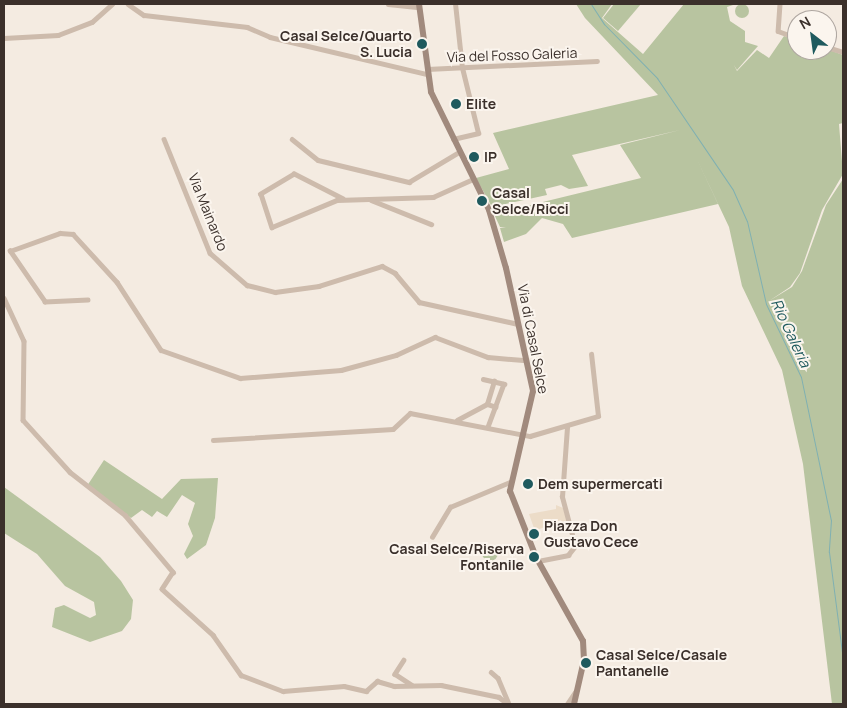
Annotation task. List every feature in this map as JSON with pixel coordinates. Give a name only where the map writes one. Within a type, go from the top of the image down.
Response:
[{"type":"main road","name":"Via di Casal Selce","points":[[419,6],[427,72],[452,139],[498,234],[526,360],[532,398],[510,482]]},
{"type":"main road","points":[[510,482],[538,561],[582,638],[584,656],[574,704]]},
{"type":"street","points":[[4,38],[58,35],[92,22],[112,4]]},
{"type":"street","name":"Via del Fosso Galeria","points":[[128,4],[144,15],[248,27],[272,38],[427,72],[462,68],[597,61]]},
{"type":"street","points":[[388,4],[419,6]]},
{"type":"street","points":[[452,139],[478,132],[462,68],[455,4]]},
{"type":"street","points":[[780,4],[778,31],[787,34]]},
{"type":"street","name":"Via Mainardo","points":[[164,139],[210,253],[247,285],[272,292],[319,286],[382,266],[395,273],[418,302],[518,324]]},
{"type":"street","points":[[292,139],[318,160],[409,182],[459,152]]},
{"type":"street","points":[[343,199],[294,174],[261,194],[271,227],[343,199],[435,196],[473,179]]},
{"type":"street","points":[[370,199],[431,224]]},
{"type":"street","points":[[88,300],[45,302],[10,251],[60,233],[74,234],[117,282],[164,352],[241,379],[341,370],[393,356],[435,338],[488,357],[526,360]]},
{"type":"street","points":[[4,298],[24,341],[23,420],[70,472],[130,520],[173,572],[162,590],[213,635],[241,675],[283,691],[348,686],[367,691],[377,681],[416,687],[441,685],[508,703]]},
{"type":"street","points":[[213,440],[393,429],[410,413],[523,435],[566,427],[592,421],[600,413],[591,354]]},
{"type":"street","points":[[483,379],[504,384],[488,427]]},
{"type":"street","points":[[456,421],[487,404],[494,381]]},
{"type":"street","points":[[487,404],[496,407]]},
{"type":"street","points":[[538,561],[568,555],[574,548],[562,497],[566,427]]},
{"type":"street","points":[[432,537],[450,507],[510,482]]},
{"type":"street","points":[[404,660],[395,676],[416,687]]},
{"type":"street","points":[[491,672],[500,680],[508,703]]},
{"type":"street","points":[[567,704],[578,686]]},
{"type":"green space","points":[[576,4],[612,4],[602,18],[643,54],[684,4],[736,4],[727,7],[730,21],[745,31],[745,42],[758,46],[737,70],[734,65],[737,71],[757,50],[769,58],[784,36],[787,37],[787,60],[837,60],[837,53],[843,55],[843,123],[839,124],[843,174],[822,210],[800,273],[790,287],[769,301],[792,287],[802,271],[826,205],[843,179],[843,704],[832,704],[803,464],[782,370],[742,286],[729,227],[694,153],[718,204],[572,238],[563,224],[542,218],[526,234],[504,242],[500,228],[506,228],[500,227],[494,214],[641,178],[620,145],[680,130],[572,155],[588,186],[569,189],[561,185],[545,189],[547,195],[492,207],[476,178],[509,169],[493,133],[658,95],[585,18]]},
{"type":"green space","points":[[614,4],[641,4],[618,31],[603,18]]},
{"type":"green space","points":[[739,4],[745,4],[749,11],[745,18],[739,18],[735,14],[735,8]]},
{"type":"green space","points":[[104,460],[162,499],[181,479],[218,478],[215,518],[206,545],[187,559],[184,554],[193,536],[188,524],[195,503],[182,495],[167,517],[157,511],[152,517],[142,510],[131,518],[87,486]]},
{"type":"green space","points":[[4,487],[100,557],[121,581],[133,600],[131,619],[122,631],[90,642],[52,627],[55,608],[64,605],[90,618],[96,615],[94,602],[65,586],[37,554],[4,533]]},
{"type":"green space","points":[[487,545],[493,545],[498,550],[496,559],[487,561],[482,556],[482,550]]},
{"type":"shaded area","name":"Piazza Don Gustavo Cece","points":[[556,505],[563,508],[569,527],[564,528],[561,520],[535,531],[529,514],[556,509]]},
{"type":"waterway","name":"Rio Galeria","points":[[591,4],[604,24],[657,78],[733,190],[747,221],[766,304],[801,377],[831,520],[829,552],[843,660]]},
{"type":"place","name":"Casal Selce/Quarto S. Lucia","points":[[422,44]]},
{"type":"place","name":"Elite","points":[[456,104]]},
{"type":"place","name":"IP","points":[[474,157]]},
{"type":"place","name":"Casal Selce/Ricci","points":[[482,201]]},
{"type":"place","name":"Dem supermercati","points":[[528,484]]},
{"type":"place","name":"Piazza Don Gustavo Cece","points":[[534,534]]},
{"type":"place","name":"Casal Selce/Riserva Fontanile","points":[[534,557]]},
{"type":"place","name":"Casal Selce/Casale Pantanelle","points":[[586,663]]}]
